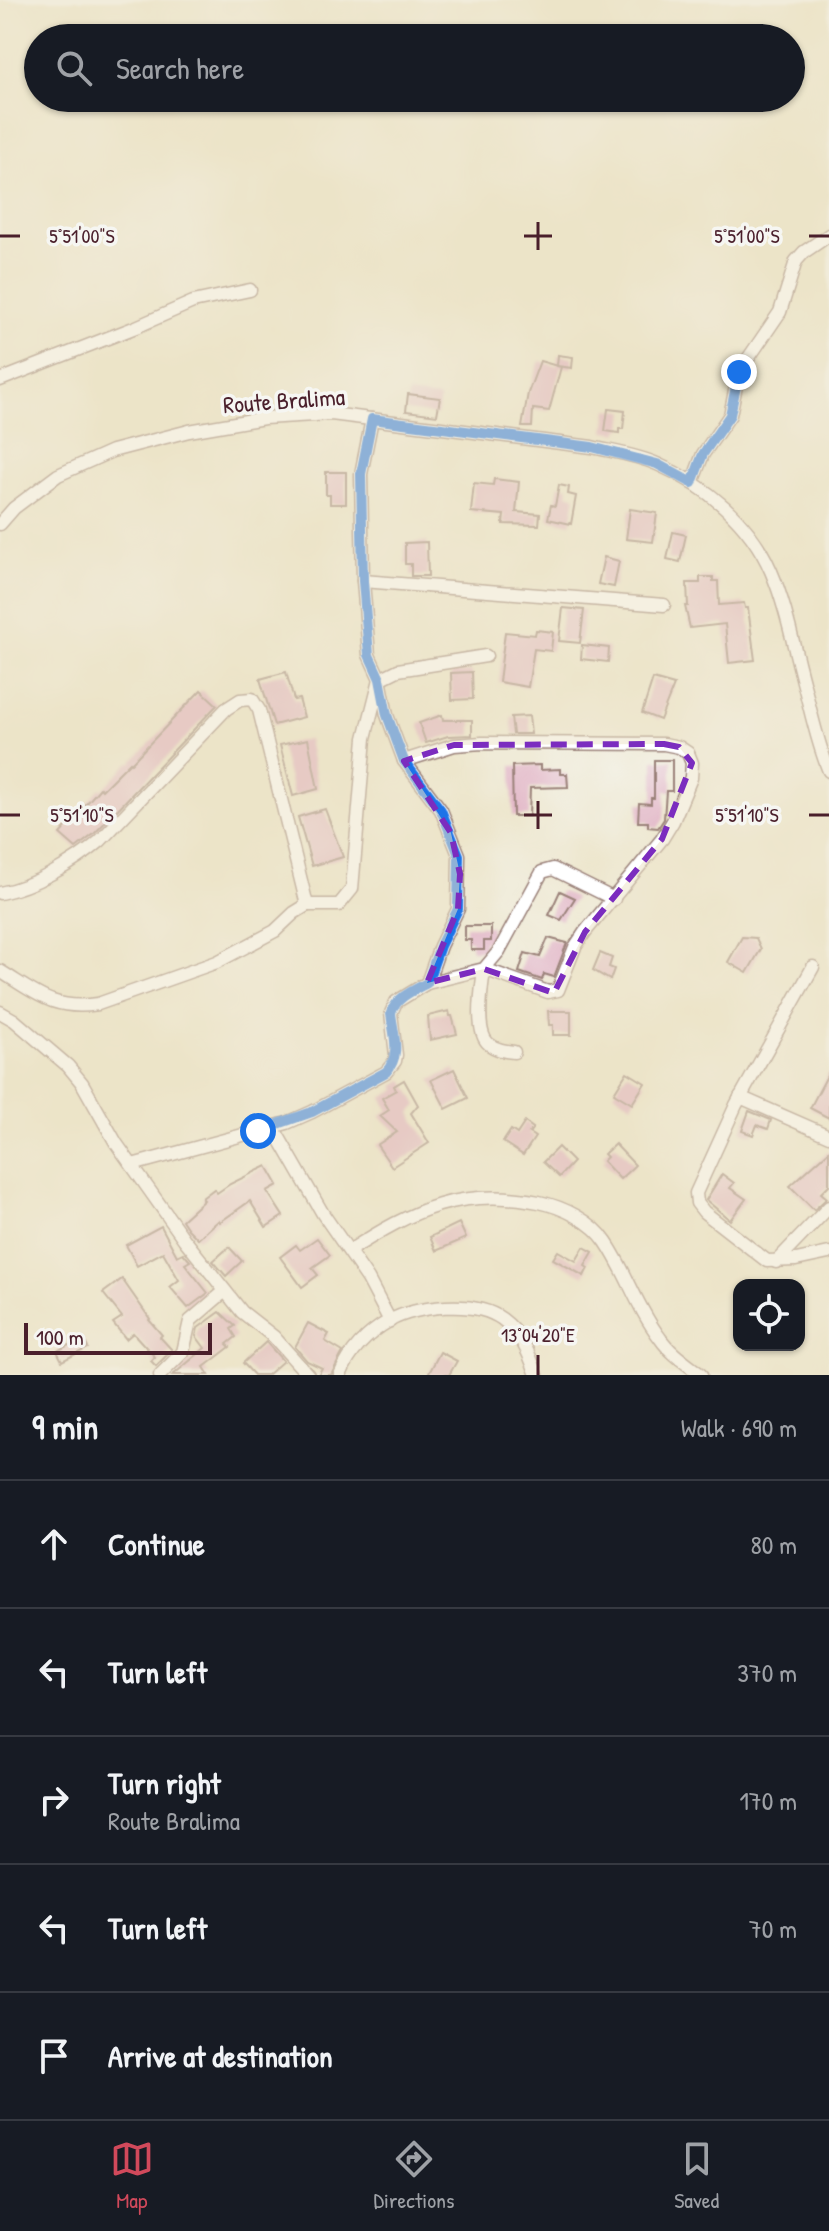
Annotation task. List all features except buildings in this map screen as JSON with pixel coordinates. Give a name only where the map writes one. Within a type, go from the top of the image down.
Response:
[{"type":"street","points":[[692,483],[703,454],[730,415],[739,372],[780,312],[796,261],[829,235]]},
{"type":"street","points":[[0,380],[136,327],[175,308],[250,290]]},
{"type":"street","name":"Route Bralima","points":[[0,524],[14,508],[58,475],[112,451],[189,431],[264,418],[331,414],[592,447],[657,464],[692,483],[741,522],[760,549],[781,599],[829,771]]},
{"type":"street","points":[[372,419],[361,474],[363,581],[369,655],[380,679],[387,715],[404,761],[441,810],[459,855],[458,909],[427,983]]},
{"type":"street","points":[[363,581],[664,605]]},
{"type":"street","points":[[0,971],[55,1004],[78,1007],[98,1004],[217,962],[275,931],[307,905],[339,905],[352,889],[365,738],[380,679],[398,670],[486,656]]},
{"type":"street","points":[[0,893],[23,888],[79,858],[100,841],[226,709],[240,700],[252,699],[259,710],[307,905]]},
{"type":"street","points":[[132,1165],[273,1127],[312,1112],[386,1072],[396,1055],[393,1007],[404,996],[427,983],[484,969],[554,993],[564,982],[575,947],[673,821],[691,778],[692,763],[688,753],[679,747],[664,744],[482,743],[454,745],[404,761]]},
{"type":"street","points":[[514,1052],[494,1048],[482,1034],[484,969],[499,951],[542,872],[553,869],[614,899]]},
{"type":"street","points":[[813,967],[740,1097],[696,1193],[697,1203],[704,1212],[758,1256],[776,1262],[829,1253]]},
{"type":"street","points":[[0,1012],[14,1020],[68,1066],[82,1083],[116,1143],[225,1291],[242,1312],[283,1345],[308,1375]]},
{"type":"street","points":[[740,1097],[829,1136]]},
{"type":"street","points":[[273,1127],[390,1321]]},
{"type":"street","points":[[349,1251],[395,1223],[458,1199],[510,1197],[564,1209],[604,1239],[661,1340],[701,1375]]},
{"type":"street","points":[[776,1262],[829,1207]]},
{"type":"street","points":[[160,1375],[183,1352],[190,1321],[225,1291]]},
{"type":"street","points":[[340,1375],[354,1351],[390,1321],[437,1309],[473,1307],[500,1317],[522,1339],[537,1375]]},
{"type":"highlighted area","points":[[664,744],[679,747],[692,763],[662,839],[585,932],[554,993],[484,969],[427,983],[458,909],[460,874],[451,833],[404,761],[454,745]]},
{"type":"route","points":[[258,1131],[312,1112],[391,1067],[396,1055],[393,1007],[404,996],[427,983],[458,909],[459,855],[441,810],[404,761],[387,715],[380,679],[369,655],[363,581],[361,474],[372,419],[592,447],[657,464],[692,483],[703,454],[730,415],[739,372]]}]
